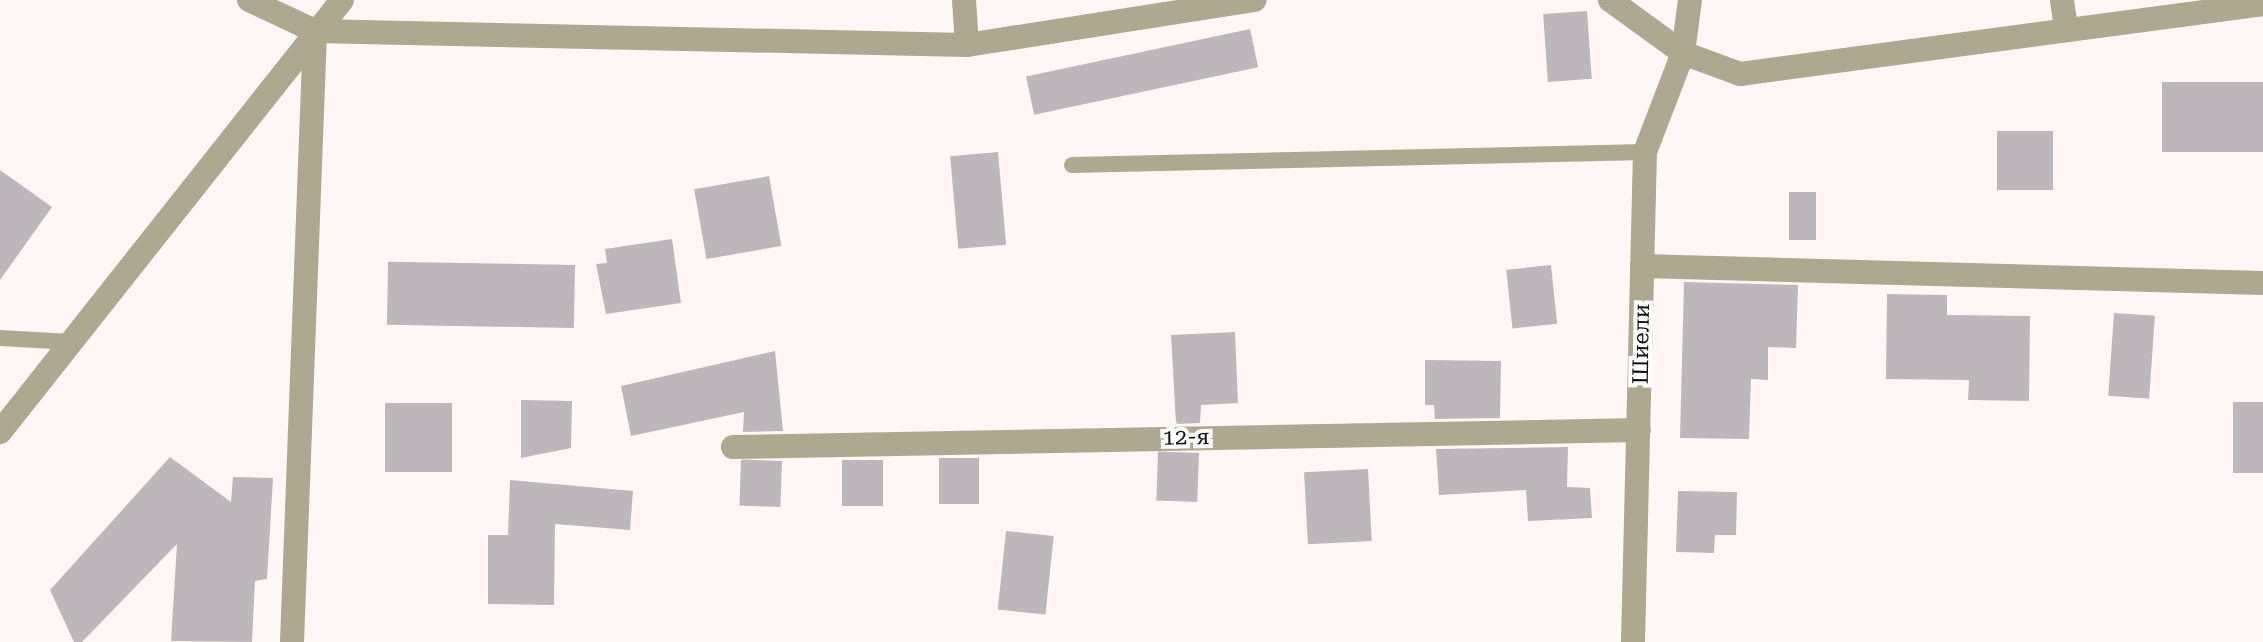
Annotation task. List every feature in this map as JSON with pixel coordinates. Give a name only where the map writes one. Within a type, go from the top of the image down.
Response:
[{"type":"street","points":[[249,0],[315,31],[967,45],[1255,0]]},
{"type":"street","points":[[0,432],[342,0]]},
{"type":"street","points":[[964,0],[967,45]]},
{"type":"street","points":[[1610,0],[1683,53],[1740,74],[2263,4]]},
{"type":"street","name":"Шиели","points":[[1633,642],[1645,152],[1683,53],[1690,0]]},
{"type":"street","points":[[2062,0],[2066,30]]},
{"type":"street","points":[[292,642],[315,31]]},
{"type":"street","points":[[1642,266],[2263,283]]},
{"type":"street","name":"12-я","points":[[733,447],[1639,430]]},
{"type":"lane","points":[[1072,165],[1645,152]]},
{"type":"lane","points":[[0,338],[71,342]]},
{"type":"building","points":[[1587,11],[1592,79],[1548,82],[1543,14]]},
{"type":"building","points":[[1250,29],[1258,67],[1034,115],[1026,77]]},
{"type":"building","points":[[2162,82],[2263,82],[2263,152],[2162,152]]},
{"type":"building","points":[[1997,131],[2053,131],[2053,190],[1997,190]]},
{"type":"building","points":[[998,152],[1006,245],[958,249],[950,156]]},
{"type":"building","points":[[0,170],[52,207],[0,280]]},
{"type":"building","points":[[769,176],[781,246],[706,259],[694,189]]},
{"type":"building","points":[[1789,192],[1816,192],[1816,240],[1789,240]]},
{"type":"building","points":[[672,239],[681,303],[606,314],[596,264],[607,263],[605,249]]},
{"type":"building","points":[[388,262],[575,265],[574,328],[387,325]]},
{"type":"building","points":[[1551,265],[1557,324],[1512,328],[1506,270]]},
{"type":"building","points":[[1684,282],[1798,285],[1796,348],[1768,347],[1768,380],[1751,379],[1749,439],[1680,438]]},
{"type":"building","points":[[1887,294],[1947,295],[1947,315],[2030,316],[2029,401],[1968,400],[1969,380],[1886,379]]},
{"type":"building","points":[[2114,313],[2155,316],[2149,399],[2108,396]]},
{"type":"building","points":[[1235,332],[1238,403],[1201,405],[1200,423],[1176,424],[1171,335]]},
{"type":"building","points":[[775,351],[783,431],[743,432],[744,412],[631,436],[621,386]]},
{"type":"building","points":[[1425,360],[1501,361],[1500,418],[1435,419],[1434,405],[1425,405]]},
{"type":"building","points":[[521,400],[572,401],[571,448],[521,458]]},
{"type":"building","points":[[2233,402],[2263,402],[2263,473],[2233,473]]},
{"type":"building","points":[[385,403],[452,403],[452,472],[385,472]]},
{"type":"building","points":[[1568,447],[1567,487],[1590,488],[1592,518],[1528,521],[1526,490],[1439,495],[1436,449]]},
{"type":"building","points":[[1158,452],[1199,453],[1197,502],[1156,501]]},
{"type":"building","points":[[170,457],[231,502],[233,477],[273,478],[267,579],[255,581],[252,642],[171,641],[177,544],[82,642],[74,642],[50,590]]},
{"type":"building","points":[[939,458],[979,458],[979,504],[939,504]]},
{"type":"building","points":[[741,460],[782,461],[780,507],[739,506]]},
{"type":"building","points":[[842,460],[883,460],[883,506],[842,506]]},
{"type":"building","points":[[1368,469],[1372,541],[1308,544],[1304,472]]},
{"type":"building","points":[[510,480],[633,491],[630,530],[555,524],[554,605],[488,604],[488,535],[508,535]]},
{"type":"building","points":[[1678,491],[1737,492],[1736,535],[1715,535],[1714,553],[1676,552]]},
{"type":"building","points":[[1006,531],[1054,536],[1045,615],[998,610]]}]
